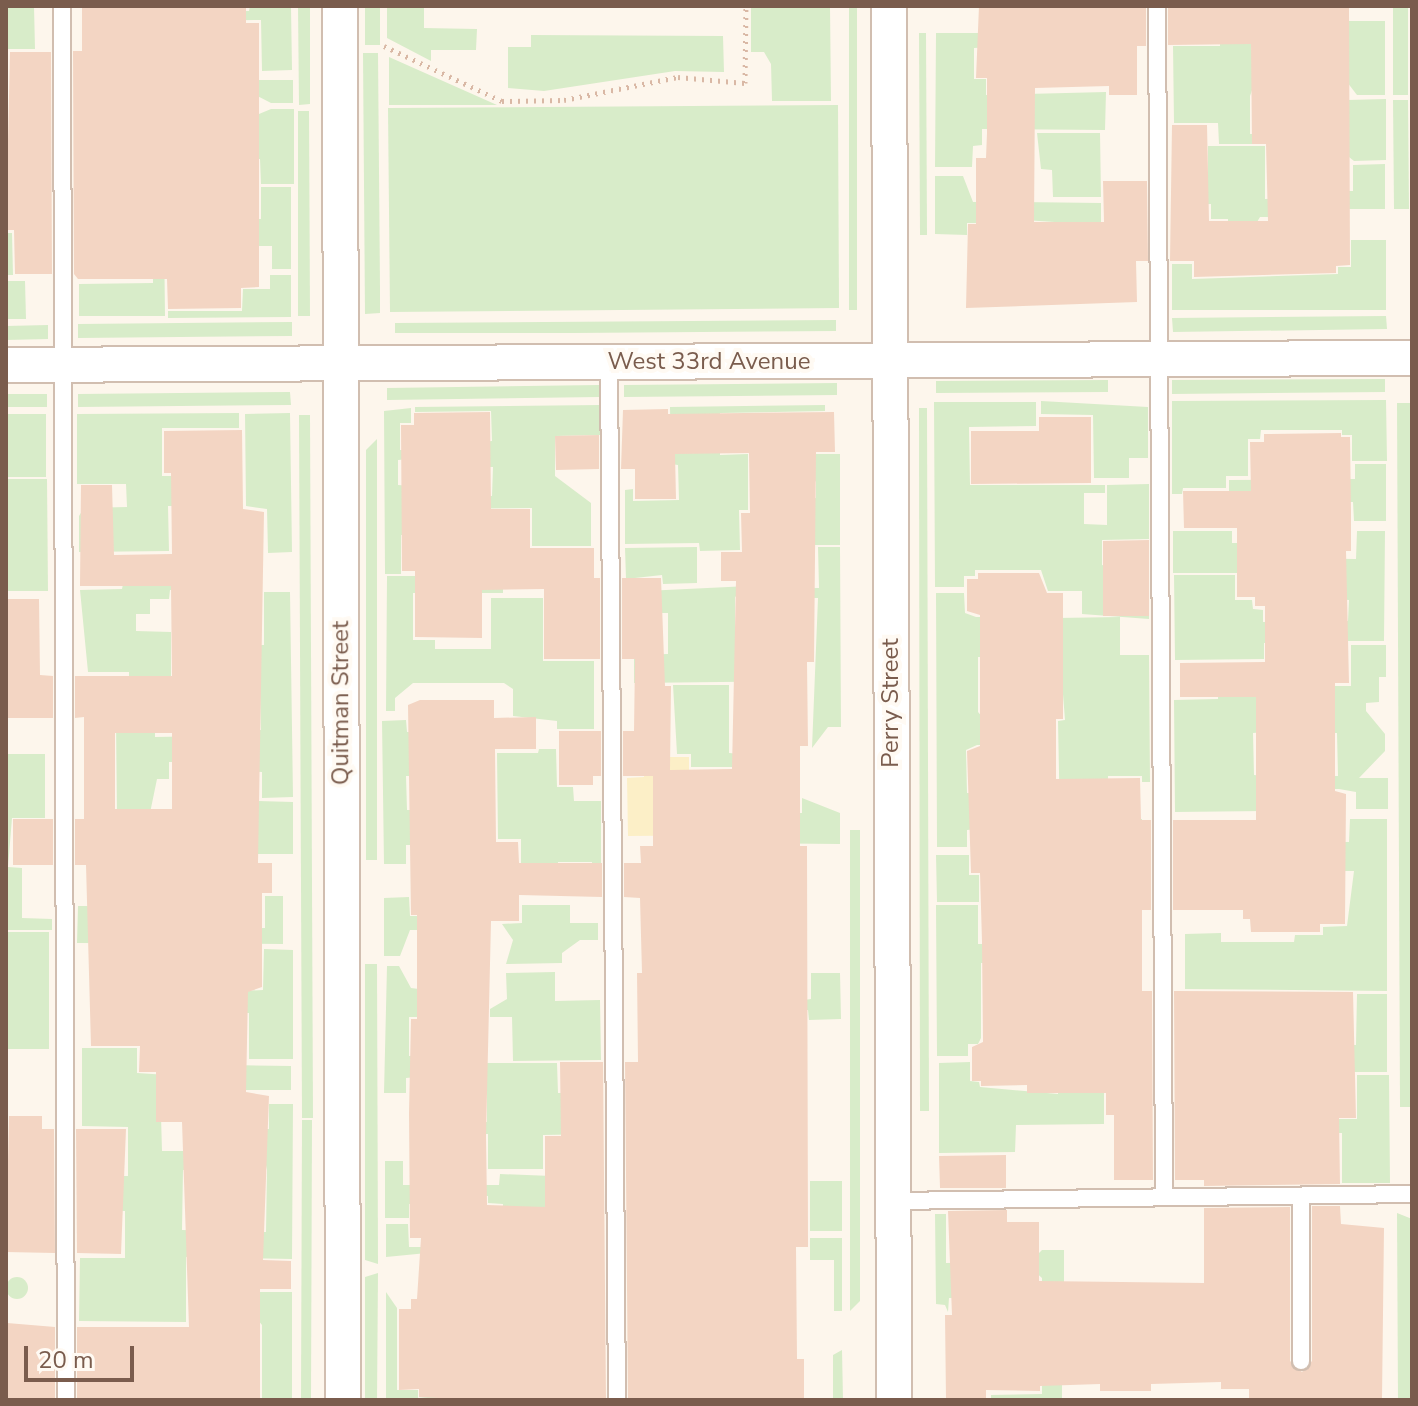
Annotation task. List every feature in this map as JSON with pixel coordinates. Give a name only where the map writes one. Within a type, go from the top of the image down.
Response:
[{"type":"street","name":"Quitman Street","points":[[340,6],[343,1400]]},
{"type":"street","name":"Perry Street","points":[[889,6],[894,1400]]},
{"type":"street","name":"West 33rd Avenue","points":[[6,365],[1412,358]]},
{"type":"lane","points":[[62,6],[66,1400]]},
{"type":"lane","points":[[1157,6],[1164,1197]]},
{"type":"lane","points":[[609,363],[617,1400]]},
{"type":"lane","points":[[893,1201],[1412,1194]]},
{"type":"lane","points":[[1301,1196],[1301,1361]]},
{"type":"path","points":[[384,46],[502,101],[564,100],[678,77],[745,83],[746,6]]},
{"type":"green space","points":[[6,6],[34,6],[35,49],[8,49],[7,60]]},
{"type":"green space","points":[[250,6],[291,7],[292,70],[262,71],[261,20],[174,21],[174,12],[249,11]]},
{"type":"green space","points":[[298,6],[310,6],[310,104],[299,105]]},
{"type":"green space","points":[[365,6],[380,6],[380,45],[365,45]]},
{"type":"green space","points":[[387,6],[424,6],[424,28],[477,29],[476,50],[431,50],[431,61],[387,38]]},
{"type":"green space","points":[[751,6],[830,6],[831,101],[772,101],[771,64],[764,52],[751,52]]},
{"type":"green space","points":[[849,6],[857,6],[857,310],[849,310]]},
{"type":"green space","points":[[1220,6],[1266,6],[1266,33],[1251,34],[1251,50],[1266,50],[1250,96],[1250,134],[1260,134],[1260,144],[1219,144],[1218,123],[1174,123],[1173,46],[1220,46]]},
{"type":"green space","points":[[1393,6],[1408,6],[1408,95],[1393,95]]},
{"type":"green space","points":[[1349,21],[1385,21],[1385,95],[1357,95],[1347,82]]},
{"type":"green space","points":[[919,33],[926,33],[927,235],[920,235]]},
{"type":"green space","points":[[936,33],[1023,33],[994,47],[974,48],[974,79],[986,79],[986,95],[1106,92],[1105,130],[982,129],[982,145],[973,146],[972,167],[935,167]]},
{"type":"green space","points":[[531,35],[723,36],[724,72],[675,71],[544,91],[508,88],[508,47],[531,47]]},
{"type":"green space","points":[[363,53],[378,53],[380,288],[380,313],[365,314]]},
{"type":"green space","points":[[389,57],[497,105],[389,105]]},
{"type":"green space","points":[[226,80],[293,80],[293,103],[271,103]]},
{"type":"green space","points":[[1386,99],[1386,160],[1354,161],[1349,157],[1347,100]]},
{"type":"green space","points":[[1393,100],[1408,100],[1409,209],[1394,209]]},
{"type":"green space","points":[[838,105],[839,308],[390,312],[388,108]]},
{"type":"green space","points":[[271,109],[294,109],[294,184],[261,184],[260,159],[246,159],[259,114]]},
{"type":"green space","points":[[298,111],[309,111],[310,316],[298,316]]},
{"type":"green space","points":[[1037,133],[1100,133],[1101,197],[1053,197],[1052,170],[1041,169]]},
{"type":"green space","points":[[1208,146],[1265,146],[1265,199],[1311,198],[1311,217],[1260,217],[1228,271],[1228,219],[1211,219],[1211,204],[1173,205],[1208,187]]},
{"type":"green space","points":[[1385,164],[1385,209],[1335,209],[1342,191],[1353,191],[1353,165]]},
{"type":"green space","points":[[935,176],[963,176],[973,202],[979,202],[979,223],[967,223],[967,235],[935,234]]},
{"type":"green space","points":[[261,187],[291,187],[291,269],[272,269],[272,246],[244,246],[246,219],[261,219]]},
{"type":"green space","points":[[1020,202],[1101,203],[1101,225],[1007,219]]},
{"type":"green space","points":[[6,233],[12,233],[13,275],[6,275]]},
{"type":"green space","points":[[153,235],[164,235],[165,316],[79,316],[79,284],[153,283]]},
{"type":"green space","points":[[1351,240],[1386,240],[1386,310],[1172,310],[1172,264],[1192,264],[1192,279],[1338,274],[1338,267],[1351,267]]},
{"type":"green space","points":[[270,275],[291,275],[291,317],[168,318],[168,311],[242,311],[243,289],[270,289]]},
{"type":"green space","points":[[6,281],[25,281],[26,319],[6,319]]},
{"type":"green space","points":[[1386,316],[1387,329],[1173,332],[1172,318]]},
{"type":"green space","points":[[836,320],[836,331],[395,333],[395,323]]},
{"type":"green space","points":[[292,322],[292,336],[78,338],[78,324]]},
{"type":"green space","points":[[48,325],[48,339],[6,340],[6,326]]},
{"type":"green space","points":[[1385,379],[1385,392],[1172,394],[1172,380]]},
{"type":"green space","points":[[1108,380],[1108,392],[936,393],[936,381]]},
{"type":"green space","points":[[837,383],[837,395],[624,397],[624,385]]},
{"type":"green space","points":[[599,385],[599,397],[387,400],[387,388]]},
{"type":"green space","points":[[290,392],[291,405],[78,407],[78,394]]},
{"type":"green space","points":[[6,394],[47,394],[47,407],[6,407]]},
{"type":"green space","points":[[1386,400],[1387,461],[1352,461],[1352,435],[1342,435],[1342,430],[1261,430],[1260,439],[1248,439],[1248,476],[1226,476],[1226,488],[1183,488],[1182,494],[1172,494],[1172,401]]},
{"type":"green space","points":[[1041,401],[1148,407],[1148,458],[1129,458],[1129,478],[1094,478],[1093,415],[1041,414]]},
{"type":"green space","points":[[934,402],[1036,402],[1036,426],[969,427],[970,485],[1105,485],[1105,493],[1084,493],[1084,524],[1107,525],[1107,485],[1149,484],[1149,539],[1102,540],[1102,565],[1149,579],[1149,619],[1082,614],[1082,591],[1048,591],[1041,570],[975,570],[975,576],[964,576],[964,587],[935,587]]},
{"type":"green space","points":[[1397,403],[1411,403],[1412,1107],[1400,1107]]},
{"type":"green space","points":[[600,405],[600,435],[555,436],[555,476],[591,503],[591,546],[532,546],[532,508],[413,509],[412,535],[401,535],[401,574],[385,574],[384,411],[411,408],[411,423],[400,423],[400,450],[410,450],[410,459],[398,460],[398,485],[412,486],[412,498],[492,496],[493,467],[483,467],[482,442],[492,441],[491,411],[415,412],[415,407]]},
{"type":"green space","points":[[825,405],[825,411],[720,413],[720,455],[748,454],[748,510],[739,510],[740,550],[700,551],[699,543],[625,544],[625,490],[633,489],[633,501],[679,500],[678,465],[671,464],[670,407]]},
{"type":"green space","points":[[919,408],[927,408],[929,1111],[920,1111]]},
{"type":"green space","points":[[239,413],[239,428],[162,428],[162,476],[186,476],[241,506],[168,506],[169,551],[79,552],[79,516],[84,508],[127,507],[126,484],[77,484],[77,414]]},
{"type":"green space","points":[[290,413],[292,552],[268,553],[267,509],[246,506],[245,414]]},
{"type":"green space","points":[[6,414],[46,414],[46,477],[6,477]]},
{"type":"green space","points":[[299,415],[310,415],[313,1118],[302,1118]]},
{"type":"green space","points":[[377,439],[377,860],[366,860],[366,450]]},
{"type":"green space","points":[[795,454],[840,454],[840,545],[807,545],[809,499],[816,498],[816,482]]},
{"type":"green space","points":[[1355,464],[1386,464],[1386,521],[1354,521],[1353,502],[1261,502],[1229,521],[1229,480],[1355,479]]},
{"type":"green space","points":[[6,479],[47,479],[48,591],[6,591]]},
{"type":"green space","points":[[1173,531],[1232,531],[1232,543],[1257,543],[1264,573],[1173,573]]},
{"type":"green space","points":[[1357,531],[1385,531],[1384,641],[1316,641],[1331,621],[1348,621],[1349,600],[1339,599],[1267,558],[1356,559]]},
{"type":"green space","points":[[697,547],[697,583],[663,584],[662,575],[626,579],[625,548]]},
{"type":"green space","points":[[818,547],[840,547],[841,727],[828,727],[812,748],[818,598],[753,597],[753,589],[819,588]]},
{"type":"green space","points":[[1174,575],[1235,575],[1235,600],[1252,600],[1253,609],[1263,610],[1263,622],[1283,622],[1283,642],[1264,643],[1264,659],[1175,660]]},
{"type":"green space","points":[[387,576],[503,576],[503,593],[413,593],[413,640],[435,640],[435,649],[491,649],[491,598],[543,598],[543,661],[594,661],[594,729],[557,729],[557,721],[513,716],[513,689],[504,683],[413,683],[395,698],[395,711],[386,711]]},
{"type":"green space","points":[[123,584],[177,584],[177,590],[170,590],[169,599],[150,599],[150,614],[136,614],[136,631],[171,632],[171,683],[129,683],[129,672],[88,672],[80,590],[122,589]]},
{"type":"green space","points":[[749,586],[735,597],[735,664],[806,681],[634,683],[634,655],[668,654],[668,613],[632,613],[645,591]]},
{"type":"green space","points":[[264,592],[290,592],[293,797],[262,798],[262,772],[248,771],[251,730],[261,730],[260,691],[174,646],[264,645]]},
{"type":"green space","points":[[936,593],[964,593],[965,613],[976,617],[1056,617],[1056,657],[978,657],[978,712],[984,719],[1056,719],[1056,745],[977,745],[966,750],[967,793],[977,793],[978,829],[967,830],[967,847],[937,847]]},
{"type":"green space","points":[[1120,617],[1120,655],[1149,655],[1150,782],[1142,782],[1142,776],[1108,776],[1108,819],[1142,819],[1143,855],[1060,824],[1058,721],[1065,720],[1057,618]]},
{"type":"green space","points":[[1351,645],[1386,645],[1386,677],[1379,677],[1379,702],[1366,703],[1366,711],[1385,734],[1385,751],[1359,778],[1388,778],[1388,809],[1356,809],[1356,792],[1339,789],[1267,789],[1267,776],[1338,776],[1337,733],[1267,733],[1332,686],[1351,686]]},
{"type":"green space","points":[[1218,663],[1264,663],[1265,732],[1253,733],[1254,775],[1265,776],[1265,811],[1175,812],[1174,700],[1218,699]]},
{"type":"green space","points":[[155,685],[155,737],[213,736],[243,762],[169,762],[169,779],[157,779],[150,813],[117,816],[116,720]]},
{"type":"green space","points":[[673,685],[729,685],[729,753],[741,754],[741,767],[691,767],[691,754],[677,754]]},
{"type":"green space","points":[[406,720],[407,732],[418,732],[418,776],[406,776],[407,810],[417,810],[418,845],[406,845],[406,864],[384,864],[382,721]]},
{"type":"green space","points":[[539,749],[556,749],[557,787],[573,787],[574,801],[601,801],[601,882],[593,882],[592,862],[558,862],[558,880],[521,880],[521,839],[498,839],[497,753],[538,753]]},
{"type":"green space","points":[[6,754],[45,754],[45,818],[12,818],[8,867],[22,868],[22,918],[52,919],[52,930],[6,930]]},
{"type":"green space","points":[[802,798],[840,813],[840,844],[748,843],[749,813],[802,813]]},
{"type":"green space","points":[[258,801],[293,802],[293,854],[254,854]]},
{"type":"green space","points":[[1350,819],[1387,819],[1387,991],[1185,989],[1185,934],[1221,933],[1221,942],[1294,942],[1295,935],[1323,935],[1323,927],[1347,926],[1354,871],[1341,871],[1341,842],[1349,842]]},
{"type":"green space","points":[[850,830],[860,830],[860,1301],[850,1311]]},
{"type":"green space","points":[[936,855],[969,855],[969,875],[979,875],[979,902],[937,902]]},
{"type":"green space","points":[[265,896],[283,896],[283,944],[77,943],[78,906],[130,906],[164,928],[265,928]]},
{"type":"green space","points":[[409,897],[410,916],[420,916],[420,930],[410,930],[400,956],[384,956],[384,898]]},
{"type":"green space","points":[[522,905],[570,905],[570,923],[598,923],[598,940],[580,940],[562,953],[562,963],[506,964],[513,940],[502,924],[522,923]]},
{"type":"green space","points":[[936,905],[978,905],[978,944],[1041,944],[1041,962],[981,963],[981,1038],[978,1044],[968,1044],[968,1056],[937,1056]]},
{"type":"green space","points":[[6,932],[49,932],[49,1049],[6,1049]]},
{"type":"green space","points":[[264,949],[293,950],[293,1059],[249,1059],[249,1013],[181,1012],[181,994],[263,990]]},
{"type":"green space","points":[[365,964],[377,964],[378,1264],[365,1260]]},
{"type":"green space","points":[[387,966],[399,966],[411,988],[419,989],[419,1017],[409,1017],[409,1056],[418,1056],[417,1077],[406,1078],[406,1093],[384,1093]]},
{"type":"green space","points":[[555,972],[555,1001],[600,1000],[601,1060],[513,1061],[512,1017],[490,1017],[490,1009],[507,999],[506,973]]},
{"type":"green space","points":[[811,973],[840,973],[841,1019],[809,1020],[808,1010],[727,1011],[811,999]]},
{"type":"green space","points":[[1357,994],[1387,994],[1387,1072],[1265,1072],[1268,1045],[1356,1045]]},
{"type":"green space","points":[[1058,1039],[1104,1067],[1104,1124],[1016,1125],[1015,1152],[939,1153],[939,1063],[970,1062],[970,1081],[979,1082],[980,1087],[1058,1094]]},
{"type":"green space","points":[[82,1048],[137,1048],[137,1073],[198,1077],[161,1116],[162,1151],[215,1151],[215,1170],[183,1170],[182,1230],[223,1231],[223,1256],[186,1257],[186,1322],[79,1321],[80,1258],[125,1258],[125,1211],[80,1210],[80,1176],[128,1176],[128,1127],[82,1126]]},
{"type":"green space","points":[[487,1063],[557,1063],[558,1093],[600,1093],[600,1134],[543,1135],[543,1169],[488,1169],[488,1134],[421,1134],[421,1123],[487,1122]]},
{"type":"green space","points":[[231,1065],[291,1066],[291,1090],[200,1090]]},
{"type":"green space","points":[[1357,1075],[1389,1075],[1390,1183],[1342,1183],[1342,1133],[1279,1133],[1291,1119],[1357,1119]]},
{"type":"green space","points":[[269,1104],[293,1104],[292,1259],[248,1258],[227,1232],[266,1232],[267,1170],[258,1129],[269,1129]]},
{"type":"green space","points":[[302,1120],[312,1120],[311,1400],[301,1400]]},
{"type":"green space","points":[[385,1161],[403,1161],[403,1185],[499,1185],[500,1174],[601,1178],[547,1231],[503,1224],[503,1204],[488,1203],[488,1196],[419,1196],[419,1203],[409,1204],[409,1218],[385,1218]]},
{"type":"green space","points":[[810,1181],[842,1181],[842,1231],[810,1231]]},
{"type":"green space","points":[[1397,1213],[1412,1219],[1412,1400],[1398,1400]]},
{"type":"green space","points":[[935,1214],[946,1214],[946,1263],[993,1262],[984,1298],[949,1298],[948,1312],[945,1305],[936,1304]]},
{"type":"green space","points":[[386,1224],[408,1224],[409,1247],[489,1247],[386,1257]]},
{"type":"green space","points":[[810,1238],[842,1238],[842,1311],[834,1311],[834,1260],[810,1260]]},
{"type":"green space","points":[[1042,1250],[1064,1250],[1064,1316],[1042,1331],[1042,1278],[1033,1270],[1033,1259]]},
{"type":"green space","points":[[378,1273],[377,1400],[365,1400],[365,1277]]},
{"type":"green space","points":[[13,1277],[21,1277],[28,1288],[21,1299],[13,1299],[6,1292],[6,1284]]},
{"type":"green space","points":[[250,1292],[292,1292],[292,1400],[262,1400],[262,1325],[250,1310]]},
{"type":"green space","points":[[386,1292],[397,1308],[397,1390],[418,1390],[418,1398],[477,1392],[477,1400],[386,1400]]},
{"type":"green space","points":[[1042,1343],[1062,1343],[1062,1400],[991,1400],[991,1395],[1042,1394]]},
{"type":"green space","points":[[842,1350],[843,1400],[833,1400],[833,1355]]},
{"type":"sand","points":[[644,757],[689,757],[689,800],[743,835],[628,836],[627,778],[644,777]]},
{"type":"building","points":[[82,6],[246,6],[246,23],[259,23],[259,287],[241,288],[241,308],[168,309],[167,279],[78,279],[74,274],[73,51],[82,51]]},
{"type":"building","points":[[979,6],[1146,6],[1146,46],[1137,46],[1137,95],[1109,95],[1109,86],[1035,88],[1034,222],[1104,222],[1103,181],[1147,181],[1148,261],[1136,261],[1137,302],[966,308],[968,224],[976,224],[976,158],[986,158],[987,78],[976,78]]},
{"type":"building","points":[[1168,6],[1349,8],[1350,265],[1336,266],[1336,273],[1194,277],[1194,261],[1170,261],[1172,125],[1207,125],[1209,221],[1268,221],[1266,144],[1252,144],[1251,44],[1168,45]]},
{"type":"building","points":[[10,52],[51,52],[52,274],[15,274],[14,230],[6,230]]},
{"type":"building","points":[[668,409],[668,414],[834,412],[835,452],[816,452],[814,662],[807,662],[808,746],[800,746],[800,846],[807,846],[808,1247],[796,1247],[797,1359],[804,1359],[804,1400],[628,1400],[625,1062],[638,1062],[637,973],[642,973],[640,898],[624,897],[624,863],[641,863],[640,846],[653,846],[653,776],[623,776],[623,731],[634,731],[635,659],[622,659],[622,578],[661,578],[665,686],[671,686],[670,770],[732,769],[736,581],[721,581],[721,552],[742,552],[741,513],[750,513],[749,453],[675,454],[676,499],[635,499],[635,469],[621,469],[623,410]]},
{"type":"building","points":[[490,412],[491,509],[530,509],[530,548],[594,548],[594,578],[600,578],[600,659],[544,659],[544,589],[482,590],[482,638],[415,637],[415,571],[402,571],[401,425],[414,425],[414,413]]},
{"type":"building","points":[[1039,417],[1091,417],[1091,483],[971,484],[971,431],[1039,431]]},
{"type":"building","points":[[242,430],[243,509],[264,512],[258,863],[272,863],[272,893],[262,893],[262,987],[248,992],[246,1092],[269,1096],[263,1260],[291,1261],[291,1289],[260,1289],[260,1399],[77,1400],[77,1327],[189,1327],[182,1122],[156,1122],[156,1072],[139,1072],[140,1046],[91,1046],[86,865],[75,865],[75,819],[84,819],[84,717],[75,718],[75,676],[172,676],[171,586],[80,586],[81,485],[112,485],[114,555],[172,554],[171,473],[164,473],[164,431]],"holes":[[[115,733],[172,733],[172,809],[115,809]]]},
{"type":"building","points":[[1341,433],[1341,437],[1350,437],[1351,512],[1351,551],[1346,551],[1349,683],[1335,683],[1335,791],[1346,794],[1345,924],[1320,924],[1320,932],[1251,932],[1250,919],[1243,919],[1243,910],[1173,910],[1173,820],[1256,820],[1256,697],[1180,697],[1180,663],[1265,662],[1265,606],[1255,606],[1255,597],[1237,597],[1237,528],[1184,528],[1183,491],[1251,491],[1250,442],[1264,442],[1264,434]]},
{"type":"building","points":[[599,435],[599,469],[556,470],[555,436]]},
{"type":"building","points":[[1149,540],[1149,616],[1103,616],[1103,541]]},
{"type":"building","points":[[978,573],[1039,573],[1047,593],[1063,593],[1063,719],[1056,719],[1056,779],[1140,778],[1141,820],[1151,820],[1151,910],[1142,910],[1142,991],[1152,991],[1153,1180],[1114,1180],[1114,1115],[1106,1115],[1106,1093],[1027,1093],[1027,1085],[981,1086],[981,1081],[972,1081],[972,1047],[983,1042],[982,942],[980,873],[971,873],[967,751],[980,746],[980,615],[967,611],[967,579],[978,579]]},
{"type":"building","points":[[7,599],[39,599],[40,675],[53,676],[53,718],[6,718]]},
{"type":"building","points":[[420,700],[494,700],[494,718],[536,717],[536,749],[495,749],[496,842],[518,842],[519,863],[602,863],[602,897],[519,895],[519,921],[491,921],[486,1136],[487,1205],[545,1207],[545,1136],[561,1136],[560,1062],[603,1062],[606,1400],[478,1400],[419,1397],[419,1389],[399,1390],[399,1309],[411,1309],[411,1299],[417,1299],[421,1238],[410,1238],[411,1019],[417,1019],[417,915],[411,915],[408,705]]},
{"type":"building","points":[[559,731],[601,731],[601,776],[593,776],[593,785],[559,785]]},
{"type":"building","points":[[13,819],[53,819],[53,865],[13,865]]},
{"type":"building","points":[[1174,991],[1353,992],[1356,1118],[1339,1118],[1340,1184],[1204,1186],[1204,1180],[1175,1180]]},
{"type":"building","points":[[9,1116],[42,1116],[42,1129],[54,1129],[55,1253],[6,1252]]},
{"type":"building","points":[[76,1129],[126,1129],[121,1254],[77,1253]]},
{"type":"building","points":[[1006,1155],[1006,1188],[940,1188],[939,1156]]},
{"type":"building","points":[[1312,1206],[1340,1206],[1341,1224],[1384,1228],[1382,1400],[1249,1400],[1249,1389],[1221,1389],[1221,1382],[1151,1384],[1151,1391],[1100,1391],[1100,1384],[1040,1386],[1040,1391],[986,1390],[986,1400],[946,1400],[945,1315],[952,1315],[948,1211],[1007,1210],[1007,1222],[1039,1222],[1039,1281],[1204,1283],[1204,1208],[1290,1207],[1290,1361],[1302,1372],[1312,1361]]},
{"type":"building","points":[[7,1323],[55,1327],[55,1400],[6,1400]]}]
